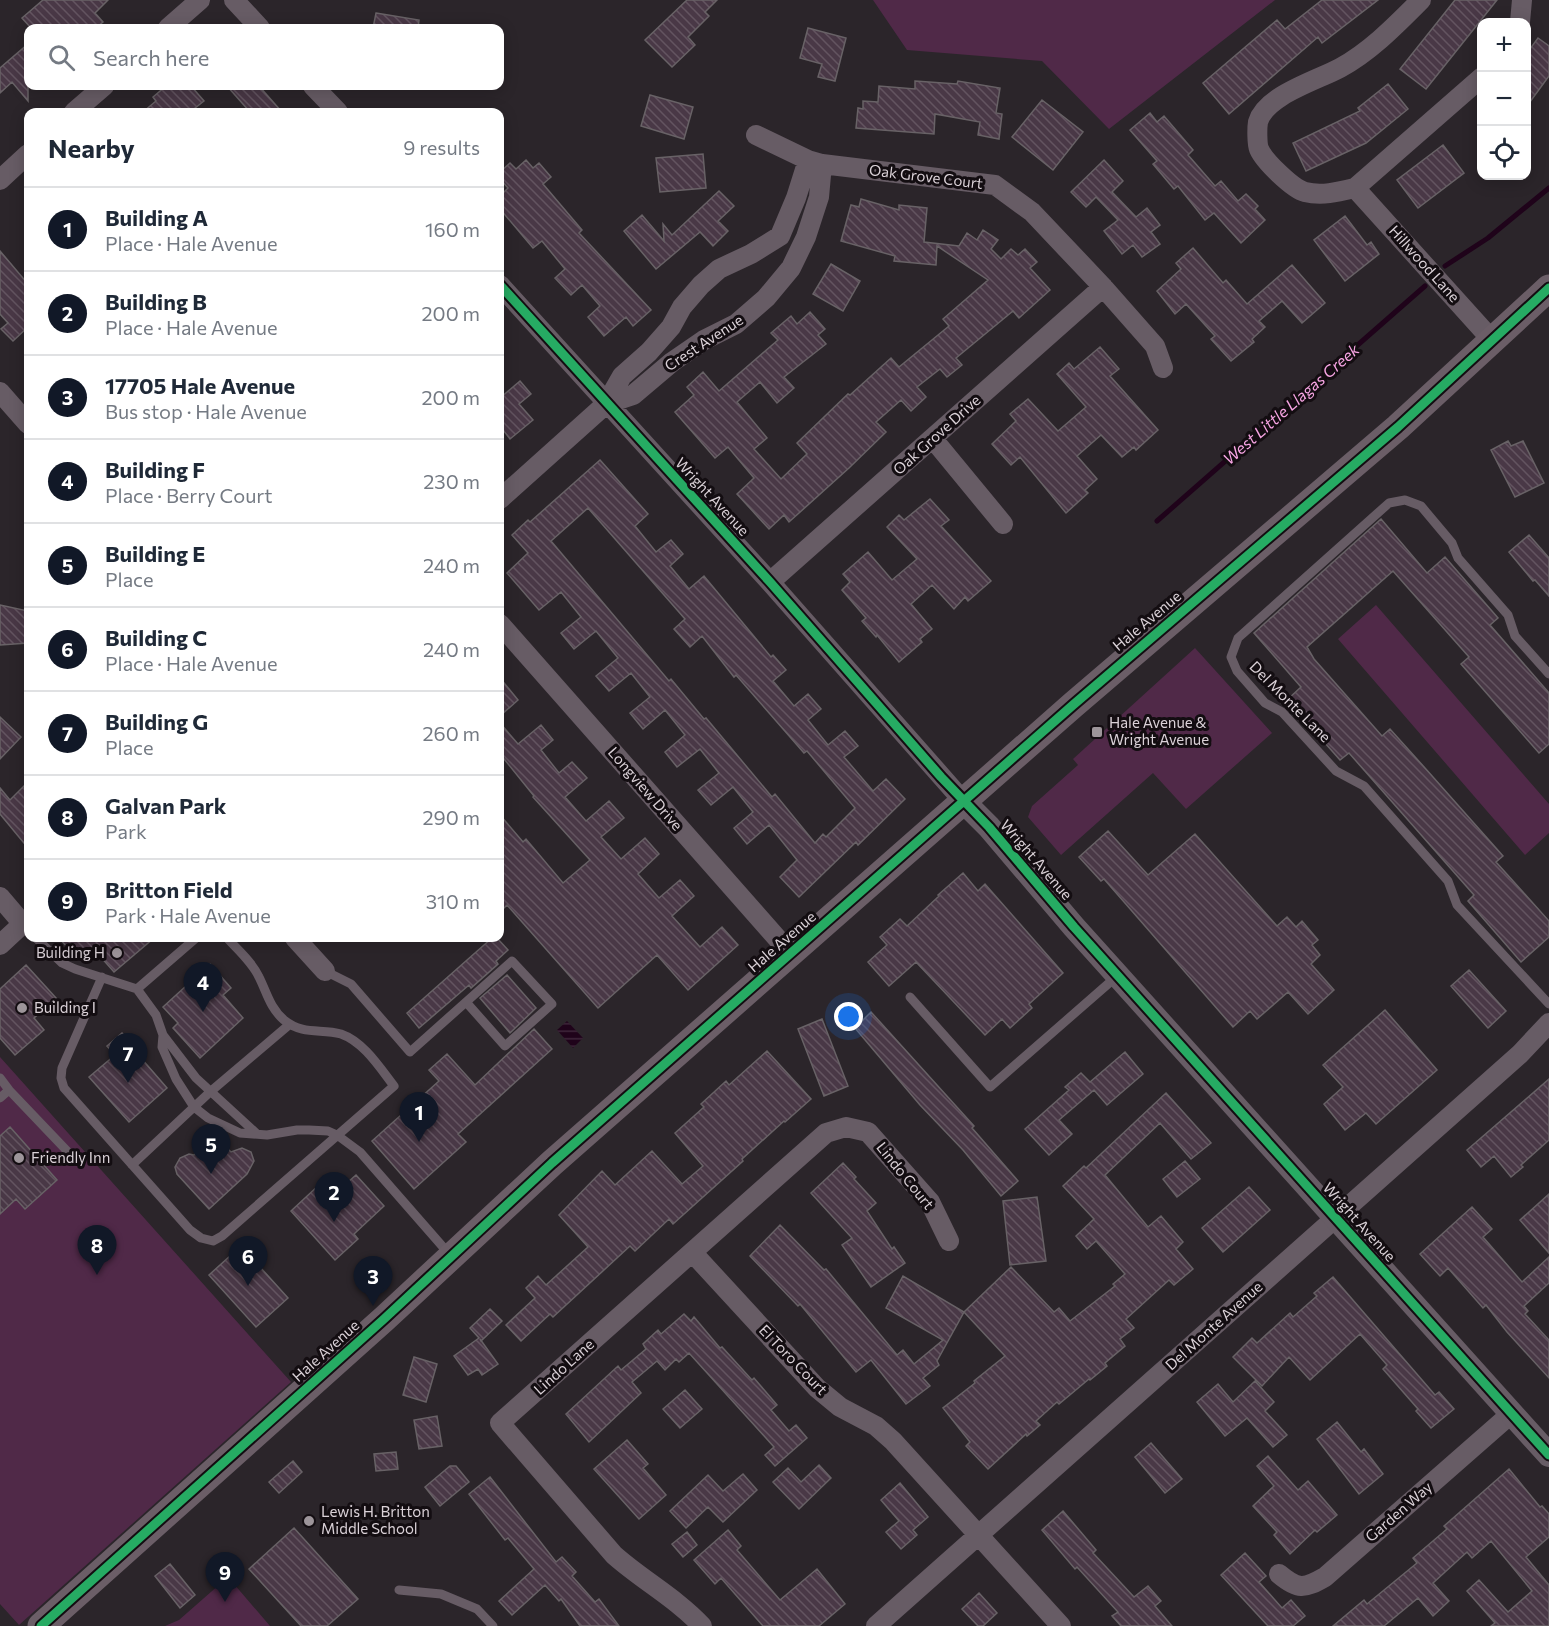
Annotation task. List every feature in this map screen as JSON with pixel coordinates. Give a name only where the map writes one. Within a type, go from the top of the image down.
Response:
[{"type":"main road","name":"Hale Avenue","points":[[41,1626],[452,1257],[552,1163],[1073,705],[1398,428],[1549,288]]},
{"type":"street","points":[[173,24],[200,0]]},
{"type":"street","points":[[234,0],[256,24]]},
{"type":"street","points":[[1421,0],[1366,51],[1342,67],[1271,102],[1258,122],[1258,148],[1275,170],[1303,192],[1331,194],[1355,188],[1477,80]]},
{"type":"street","points":[[1520,18],[1522,0]]},
{"type":"street","points":[[79,108],[99,90]]},
{"type":"street","points":[[317,90],[334,108]]},
{"type":"street","name":"Oak Grove Court","points":[[756,135],[815,162],[995,185],[1032,212],[1103,287],[1155,346],[1163,368]]},
{"type":"street","points":[[0,180],[24,158]]},
{"type":"street","name":"Crest Avenue","points":[[504,495],[606,404],[622,376],[649,352],[671,327],[682,307],[700,285],[719,269],[751,254],[780,236],[815,162]]},
{"type":"street","name":"Crest Avenue","points":[[606,404],[633,395],[672,362],[704,340],[736,324],[766,298],[791,268],[806,237],[819,197],[815,162]]},
{"type":"street","name":"Hillwood Lane","points":[[1355,188],[1492,340]]},
{"type":"street","name":"Oak Grove Drive","points":[[770,582],[1103,287]]},
{"type":"street","name":"Wright Avenue","points":[[504,289],[770,582],[1117,975],[1549,1455]]},
{"type":"street","points":[[0,392],[24,419]]},
{"type":"street","points":[[933,439],[1004,524]]},
{"type":"street","name":"Longview Drive","points":[[504,629],[791,954]]},
{"type":"street","points":[[0,897],[24,923]]},
{"type":"street","points":[[0,945],[24,931]]},
{"type":"street","points":[[299,942],[325,971]]},
{"type":"street","name":"Del Monte Avenue","points":[[876,1626],[1520,1054],[1549,1023]]},
{"type":"street","name":"Lindo Court","points":[[846,1127],[868,1132],[930,1202],[949,1241]]},
{"type":"street","name":"Lindo Lane","points":[[702,1626],[676,1601],[614,1555],[500,1423],[826,1133],[846,1127]]},
{"type":"street","name":"El Toro Court","points":[[692,1252],[818,1388],[840,1407],[876,1426],[893,1441],[1061,1626]]},
{"type":"street","name":"Garden Way","points":[[1279,1574],[1293,1586],[1309,1586],[1325,1577],[1512,1413]]},
{"type":"lane","name":"Del Monte Lane","points":[[1549,674],[1515,636],[1508,615],[1458,558],[1452,543],[1421,506],[1405,500],[1389,503],[1238,638],[1231,657],[1237,671],[1265,703],[1282,712],[1336,771],[1364,786],[1449,881],[1457,905],[1549,1004]]},
{"type":"lane","points":[[42,942],[62,963],[137,989],[156,1015],[163,1035],[210,1092],[243,1119],[256,1133]]},
{"type":"lane","points":[[137,989],[191,942]]},
{"type":"lane","points":[[102,976],[62,1068],[61,1078],[64,1089],[190,1230],[201,1238],[213,1241],[222,1236],[394,1086],[367,1053],[343,1035],[306,1031],[290,1024],[276,1012],[268,999],[259,975],[230,942]]},
{"type":"lane","points":[[325,971],[351,984],[410,1052],[466,1002],[512,961],[552,1004],[506,1046],[466,1002]]},
{"type":"lane","points":[[910,997],[990,1087],[1117,975]]},
{"type":"lane","points":[[132,1166],[210,1092],[290,1024]]},
{"type":"lane","points":[[163,1035],[162,1047],[169,1064],[194,1107],[222,1126],[240,1133],[267,1135],[309,1130],[328,1131],[337,1135],[360,1152],[452,1257]]},
{"type":"lane","points":[[0,1078],[70,1154]]},
{"type":"lane","points":[[0,1098],[9,1089]]},
{"type":"lane","points":[[399,1590],[441,1594],[477,1609],[493,1626]]},
{"type":"shaded area","points":[[873,0],[1275,0],[1109,129],[1042,61],[907,50]]},
{"type":"shaded area","points":[[1376,605],[1549,804],[1549,833],[1525,855],[1338,639]]},
{"type":"shaded area","points":[[1195,648],[1272,733],[1186,809],[1153,773],[1061,855],[1028,817],[1032,806],[1078,765],[1073,759]]},
{"type":"shaded area","points":[[567,1021],[583,1038],[573,1048],[557,1030]]},
{"type":"shaded area","points":[[0,1057],[291,1382],[19,1625],[0,1604]]},
{"type":"shaded area","points":[[228,1577],[270,1626],[165,1626],[179,1620]]},
{"type":"building","points":[[43,0],[108,0],[95,13],[103,22],[101,24],[27,24],[22,18]]},
{"type":"building","points":[[687,0],[717,0],[705,12],[709,16],[688,37],[695,45],[672,67],[645,40]]},
{"type":"building","points":[[1322,0],[1378,0],[1322,43],[1318,37],[1229,114],[1203,83],[1277,20],[1285,29]]},
{"type":"building","points":[[1455,0],[1497,0],[1483,18],[1477,18],[1477,25],[1426,89],[1400,69]]},
{"type":"building","points":[[376,13],[419,20],[418,24],[374,24]]},
{"type":"building","points":[[808,28],[846,38],[835,81],[818,77],[822,64],[800,58]]},
{"type":"building","points":[[1538,38],[1549,46],[1549,76],[1531,101],[1531,72],[1531,48]]},
{"type":"building","points":[[24,47],[24,90],[28,90],[28,101],[12,82],[0,93],[0,68]]},
{"type":"building","points":[[915,81],[957,84],[958,81],[1000,88],[996,113],[1002,114],[999,139],[978,135],[980,122],[935,114],[934,134],[856,128],[858,108],[863,109],[863,101],[878,102],[879,86],[915,89]]},
{"type":"building","points":[[1388,84],[1408,109],[1366,143],[1306,171],[1293,143],[1360,111],[1358,108]]},
{"type":"building","points":[[161,90],[194,90],[204,101],[195,108],[148,108],[156,101],[153,97]]},
{"type":"building","points":[[231,90],[263,90],[278,108],[246,108]]},
{"type":"building","points":[[650,95],[693,107],[684,139],[641,126]]},
{"type":"building","points":[[1042,100],[1083,132],[1053,170],[1012,137]]},
{"type":"building","points":[[1150,113],[1157,122],[1164,116],[1193,150],[1188,155],[1215,186],[1221,181],[1238,201],[1246,194],[1258,206],[1255,209],[1265,220],[1241,243],[1214,213],[1205,220],[1178,186],[1174,189],[1153,164],[1157,161],[1130,130]]},
{"type":"building","points":[[1443,145],[1464,173],[1418,208],[1397,180]]},
{"type":"building","points":[[703,154],[706,188],[660,192],[656,158]]},
{"type":"building","points":[[526,160],[533,168],[539,163],[551,177],[543,184],[582,230],[579,233],[651,310],[633,326],[626,317],[604,336],[588,317],[600,306],[582,285],[571,295],[555,278],[565,269],[542,241],[533,248],[504,214],[504,192],[508,188],[504,184],[504,168],[510,163],[516,169]]},
{"type":"building","points":[[1104,160],[1123,181],[1112,192],[1136,217],[1147,208],[1160,225],[1151,232],[1160,244],[1142,257],[1133,245],[1122,254],[1104,231],[1118,220],[1096,197],[1086,207],[1071,192]]},
{"type":"building","points":[[719,191],[734,206],[718,221],[728,231],[713,246],[700,232],[656,269],[624,231],[642,215],[664,241],[663,224],[672,235]]},
{"type":"building","points":[[861,199],[899,210],[899,205],[927,208],[924,242],[959,246],[967,233],[977,240],[983,230],[998,240],[991,249],[1001,259],[1011,249],[1018,255],[1025,249],[1037,262],[1030,268],[1050,290],[1019,318],[1013,311],[956,358],[962,365],[947,377],[940,369],[917,387],[926,397],[911,411],[901,400],[876,422],[886,432],[789,522],[784,515],[769,529],[737,494],[754,478],[728,447],[715,458],[675,412],[694,395],[687,387],[703,372],[719,391],[778,340],[771,333],[791,316],[797,324],[810,312],[825,329],[818,335],[826,344],[784,377],[794,388],[777,403],[760,382],[737,402],[767,438],[754,449],[781,479],[807,454],[797,443],[848,394],[850,395],[891,358],[899,367],[949,326],[943,319],[988,280],[937,246],[936,265],[894,261],[895,256],[841,241],[851,205],[859,207]]},
{"type":"building","points":[[1345,216],[1367,245],[1371,242],[1379,254],[1345,281],[1314,240]]},
{"type":"building","points":[[1193,248],[1223,283],[1226,280],[1247,304],[1292,265],[1325,303],[1302,323],[1282,301],[1259,321],[1265,327],[1252,339],[1254,342],[1231,361],[1211,339],[1215,336],[1186,304],[1175,314],[1157,291],[1181,269],[1176,263]]},
{"type":"building","points":[[0,251],[24,279],[24,331],[13,341],[1,329],[8,323],[0,314]]},
{"type":"building","points":[[831,264],[860,281],[843,311],[813,294]]},
{"type":"building","points":[[1100,347],[1119,369],[1110,376],[1158,430],[1136,450],[1134,447],[1122,457],[1101,435],[1077,456],[1097,479],[1085,490],[1088,493],[1066,513],[1020,457],[1011,465],[992,444],[1016,421],[1010,414],[1028,399],[1058,431],[1086,407],[1057,374],[1069,363],[1074,369]]},
{"type":"building","points":[[520,381],[531,394],[519,404],[533,420],[510,439],[504,431],[504,395]]},
{"type":"building","points":[[1508,441],[1511,446],[1523,441],[1544,483],[1515,497],[1491,450]]},
{"type":"building","points":[[600,460],[648,514],[635,526],[656,552],[671,540],[683,554],[670,566],[689,589],[704,576],[771,657],[773,655],[786,670],[773,681],[794,706],[808,694],[821,709],[808,720],[828,745],[845,731],[858,746],[844,757],[873,791],[886,779],[905,799],[858,845],[856,842],[799,897],[780,877],[797,860],[769,825],[747,844],[734,828],[753,812],[733,787],[711,805],[698,790],[719,773],[700,749],[677,767],[665,752],[685,735],[665,710],[643,729],[630,713],[650,697],[631,673],[609,691],[596,676],[618,658],[596,631],[574,649],[561,633],[581,617],[561,592],[539,610],[507,573],[528,553],[512,535],[528,520],[530,522]],"holes":[[[588,508],[685,619],[674,629],[690,647],[702,636],[734,677],[736,675],[804,753],[807,751],[855,808],[826,837],[823,834],[815,843],[775,794],[772,797],[706,718],[704,719],[671,679],[669,681],[551,541]]]},
{"type":"building","points":[[930,499],[949,520],[941,526],[991,581],[968,601],[965,597],[954,609],[932,585],[911,604],[932,629],[920,639],[922,642],[899,662],[862,621],[866,618],[842,590],[850,582],[843,574],[868,552],[892,580],[917,559],[887,527],[899,515],[904,520]]},
{"type":"building","points":[[1381,519],[1427,573],[1445,557],[1498,618],[1490,625],[1549,693],[1549,744],[1539,753],[1461,664],[1469,657],[1393,571],[1307,647],[1314,659],[1382,736],[1390,729],[1503,856],[1496,862],[1549,921],[1549,937],[1521,962],[1468,901],[1474,895],[1349,753],[1340,760],[1287,700],[1301,687],[1254,633]]},
{"type":"building","points":[[1529,535],[1549,558],[1549,596],[1509,552]]},
{"type":"building","points":[[0,605],[24,610],[24,643],[0,645]]},
{"type":"building","points":[[504,683],[518,700],[504,712]]},
{"type":"building","points":[[0,717],[21,737],[0,759]]},
{"type":"building","points":[[541,725],[553,740],[541,750],[559,773],[572,762],[587,778],[565,797],[586,821],[609,801],[624,818],[601,837],[621,859],[645,838],[659,854],[638,874],[659,898],[680,880],[694,896],[672,916],[700,947],[722,927],[738,945],[688,990],[657,955],[598,1008],[507,905],[504,908],[504,820],[523,842],[526,839],[563,883],[590,860],[504,759],[504,728],[518,744]]},
{"type":"building","points":[[24,786],[24,843],[0,814],[0,788],[10,800]]},
{"type":"building","points":[[1108,831],[1148,875],[1195,834],[1277,926],[1287,917],[1296,927],[1302,921],[1318,940],[1312,945],[1320,955],[1311,964],[1334,990],[1308,1014],[1288,992],[1257,1019],[1250,1011],[1233,1027],[1104,879],[1101,881],[1079,857]]},
{"type":"building","points":[[963,873],[978,891],[985,884],[1063,973],[1029,1004],[1032,1008],[1010,1028],[1002,1019],[985,1035],[916,962],[889,986],[868,962],[887,945],[880,937],[900,919],[907,926]]},
{"type":"building","name":"Building H","points":[[63,942],[149,942],[114,972],[92,947],[78,959]]},
{"type":"building","points":[[487,942],[501,942],[508,950],[496,961],[498,964],[471,988],[469,985],[419,1028],[407,1013]]},
{"type":"building","points":[[210,964],[231,988],[223,995],[243,1018],[200,1058],[173,1028],[178,1023],[163,1007]]},
{"type":"building","name":"Building I","points":[[26,965],[56,998],[34,1018],[44,1030],[15,1055],[0,1038],[0,989]]},
{"type":"building","points":[[1469,970],[1506,1011],[1488,1028],[1451,986]]},
{"type":"building","points":[[507,975],[536,1008],[510,1033],[480,998]]},
{"type":"building","points":[[1385,1010],[1437,1070],[1376,1124],[1366,1113],[1345,1130],[1324,1104],[1343,1087],[1323,1065]]},
{"type":"building","points":[[871,1012],[974,1126],[972,1128],[1018,1181],[1001,1196],[855,1028]]},
{"type":"building","points":[[822,1019],[848,1086],[824,1096],[798,1029]]},
{"type":"building","points":[[534,1029],[552,1049],[458,1134],[466,1142],[414,1189],[372,1141],[439,1081],[429,1070],[447,1054],[475,1085]]},
{"type":"building","points":[[122,1033],[167,1088],[129,1122],[89,1077],[115,1055],[107,1046]]},
{"type":"building","points":[[767,1051],[811,1099],[742,1159],[743,1161],[673,1224],[669,1219],[635,1251],[630,1246],[553,1317],[550,1314],[521,1341],[506,1325],[535,1298],[526,1288],[538,1276],[546,1285],[588,1247],[559,1215],[602,1171],[615,1185],[652,1151],[682,1184],[703,1166],[675,1133],[704,1107],[701,1104],[726,1081],[729,1085]]},
{"type":"building","points":[[1125,1052],[1143,1074],[1107,1105],[1094,1090],[1059,1120],[1072,1134],[1049,1155],[1025,1129],[1069,1090],[1065,1087],[1081,1073],[1090,1082]]},
{"type":"building","points":[[1549,1079],[1549,1140],[1511,1177],[1494,1156],[1481,1167],[1467,1150]]},
{"type":"building","points":[[1166,1093],[1211,1143],[1191,1159],[1160,1123],[1105,1175],[1148,1227],[1161,1216],[1183,1242],[1176,1249],[1193,1269],[1174,1285],[1169,1280],[1126,1319],[1134,1328],[1120,1339],[1125,1346],[1105,1363],[1107,1366],[1059,1404],[1057,1402],[1036,1421],[1040,1425],[1027,1436],[1026,1434],[988,1469],[966,1446],[970,1442],[943,1408],[1005,1356],[964,1312],[1011,1267],[1054,1312],[1059,1308],[1070,1321],[1115,1286],[1113,1284],[1125,1274],[1096,1241],[1087,1249],[1076,1236],[1094,1219],[1063,1186],[1084,1166],[1086,1168]]},
{"type":"building","name":"Friendly Inn","points":[[10,1127],[57,1180],[25,1209],[16,1199],[0,1214],[0,1136]]},
{"type":"building","points":[[212,1139],[221,1149],[225,1146],[231,1152],[242,1148],[251,1152],[254,1161],[247,1174],[209,1209],[177,1174],[175,1167],[180,1158],[189,1154],[194,1155]]},
{"type":"building","points":[[1185,1161],[1200,1179],[1177,1197],[1163,1179]]},
{"type":"building","points":[[843,1163],[876,1203],[867,1211],[892,1249],[894,1247],[905,1263],[871,1287],[842,1245],[852,1238],[811,1193]]},
{"type":"building","points":[[356,1175],[384,1206],[354,1234],[358,1239],[335,1260],[291,1211],[320,1184],[331,1197]]},
{"type":"building","points":[[1249,1187],[1270,1210],[1223,1252],[1202,1228]]},
{"type":"building","points":[[1549,1194],[1549,1253],[1520,1220]]},
{"type":"building","points":[[1037,1197],[1046,1261],[1010,1265],[1003,1201]]},
{"type":"building","points":[[1472,1207],[1492,1229],[1483,1237],[1522,1282],[1549,1257],[1549,1283],[1524,1306],[1528,1311],[1525,1314],[1549,1340],[1549,1378],[1486,1305],[1483,1308],[1448,1268],[1440,1276],[1420,1254]]},
{"type":"building","points":[[780,1225],[824,1270],[826,1269],[897,1355],[903,1350],[914,1364],[943,1340],[886,1308],[903,1276],[964,1312],[937,1361],[939,1365],[923,1378],[930,1386],[906,1404],[871,1360],[856,1372],[800,1304],[798,1306],[750,1256]]},
{"type":"building","points":[[241,1246],[288,1298],[256,1327],[209,1275]]},
{"type":"building","points":[[1333,1277],[1435,1395],[1439,1392],[1454,1409],[1431,1428],[1416,1411],[1418,1409],[1383,1369],[1387,1365],[1360,1334],[1310,1380],[1289,1357],[1262,1386],[1233,1357],[1252,1338],[1257,1343],[1290,1313],[1293,1317],[1317,1296],[1314,1293]]},
{"type":"building","points":[[490,1309],[502,1321],[481,1341],[498,1364],[482,1375],[478,1369],[468,1375],[454,1356],[479,1338],[470,1328]]},
{"type":"building","points":[[684,1314],[691,1321],[694,1317],[720,1348],[722,1347],[752,1380],[754,1378],[777,1405],[771,1410],[789,1431],[796,1425],[807,1438],[775,1466],[765,1455],[774,1447],[689,1353],[679,1362],[676,1359],[665,1370],[657,1361],[632,1382],[641,1393],[589,1442],[566,1414],[618,1366],[621,1370],[646,1349],[643,1344],[658,1330],[661,1334]]},
{"type":"building","points":[[414,1357],[437,1364],[426,1402],[403,1395]]},
{"type":"building","points":[[1255,1381],[1274,1402],[1265,1411],[1287,1435],[1273,1447],[1247,1418],[1225,1436],[1197,1402],[1218,1384],[1233,1402]]},
{"type":"building","points":[[685,1390],[702,1409],[680,1428],[663,1409]]},
{"type":"building","points":[[437,1416],[442,1446],[419,1449],[414,1420]]},
{"type":"building","points":[[1337,1422],[1361,1452],[1364,1449],[1383,1474],[1359,1494],[1317,1439]]},
{"type":"building","points":[[627,1440],[648,1464],[643,1468],[666,1495],[639,1519],[594,1469]]},
{"type":"building","points":[[1151,1443],[1182,1479],[1165,1493],[1135,1457]]},
{"type":"building","points":[[396,1452],[398,1469],[376,1471],[374,1454]]},
{"type":"building","points":[[1268,1456],[1298,1490],[1308,1481],[1337,1515],[1317,1532],[1315,1530],[1290,1554],[1274,1535],[1277,1532],[1253,1506],[1274,1486],[1257,1466]]},
{"type":"building","points":[[293,1461],[302,1472],[279,1493],[269,1482]]},
{"type":"building","points":[[819,1465],[831,1478],[799,1509],[773,1482],[788,1468],[801,1482]]},
{"type":"building","points":[[450,1466],[456,1466],[469,1482],[440,1506],[425,1487]]},
{"type":"building","points":[[1509,1469],[1540,1507],[1542,1506],[1549,1514],[1549,1537],[1526,1557],[1549,1585],[1549,1626],[1491,1626],[1495,1623],[1467,1591],[1479,1580],[1508,1612],[1532,1591],[1491,1541],[1472,1558],[1467,1552],[1433,1583],[1449,1601],[1433,1616],[1418,1598],[1384,1626],[1333,1626],[1364,1600],[1367,1604],[1417,1563],[1413,1558],[1447,1529],[1444,1526]]},
{"type":"building","points":[[743,1474],[757,1490],[723,1522],[708,1507],[686,1528],[670,1511],[708,1475],[723,1491]]},
{"type":"building","points":[[490,1477],[556,1562],[562,1557],[576,1572],[572,1576],[595,1602],[599,1599],[619,1626],[580,1626],[561,1599],[559,1601],[545,1585],[512,1615],[499,1601],[534,1569],[508,1538],[505,1540],[469,1494]]},
{"type":"building","points":[[900,1483],[928,1517],[913,1530],[917,1535],[901,1549],[886,1532],[899,1521],[881,1500]]},
{"type":"building","points":[[1063,1511],[1096,1550],[1093,1553],[1134,1597],[1148,1586],[1161,1601],[1155,1606],[1172,1626],[1121,1626],[1112,1616],[1118,1612],[1077,1567],[1075,1569],[1042,1530]]},
{"type":"building","points":[[294,1528],[358,1599],[327,1626],[301,1626],[249,1569]]},
{"type":"building","points":[[728,1530],[741,1546],[737,1550],[780,1600],[817,1569],[845,1604],[819,1626],[763,1626],[721,1578],[715,1584],[694,1560]]},
{"type":"building","points":[[687,1532],[697,1545],[683,1557],[672,1544]]},
{"type":"building","points":[[1245,1553],[1266,1576],[1259,1582],[1282,1608],[1291,1600],[1305,1616],[1293,1626],[1268,1626],[1221,1575]]},
{"type":"building","points":[[170,1564],[195,1595],[180,1608],[155,1576]]},
{"type":"building","points":[[979,1593],[997,1613],[983,1626],[978,1626],[962,1609]]},
{"type":"waterway","name":"West Little Llagas Creek","points":[[1445,266],[1488,238],[1549,188]]},
{"type":"waterway","name":"West Little Llagas Creek","points":[[1157,521],[1425,286]]},
{"type":"cycle path","points":[[41,1626],[384,1319],[552,1163],[1073,705],[1398,427],[1549,288]]},
{"type":"cycle path","points":[[504,289],[770,582],[941,777],[989,827],[1074,927],[1549,1455]]},
{"type":"place","name":"Hale Avenue & Wright Avenue","points":[[1097,732]]},
{"type":"place","name":"Building H","points":[[117,953]]},
{"type":"place","name":"Building I","points":[[22,1008]]},
{"type":"place","name":"Building F","points":[[203,1012]]},
{"type":"place","name":"Building G","points":[[128,1083]]},
{"type":"place","name":"Building A","points":[[419,1142]]},
{"type":"place","name":"Friendly Inn","points":[[19,1158]]},
{"type":"place","name":"Building E","points":[[211,1174]]},
{"type":"place","name":"Building B","points":[[334,1222]]},
{"type":"place","name":"Galvan Park","points":[[97,1275]]},
{"type":"place","name":"Building C","points":[[248,1286]]},
{"type":"place","name":"17705 Hale Avenue","points":[[373,1306]]},
{"type":"place","name":"Lewis H. Britton Middle School","points":[[309,1521]]},
{"type":"place","name":"Britton Field","points":[[225,1602]]}]
